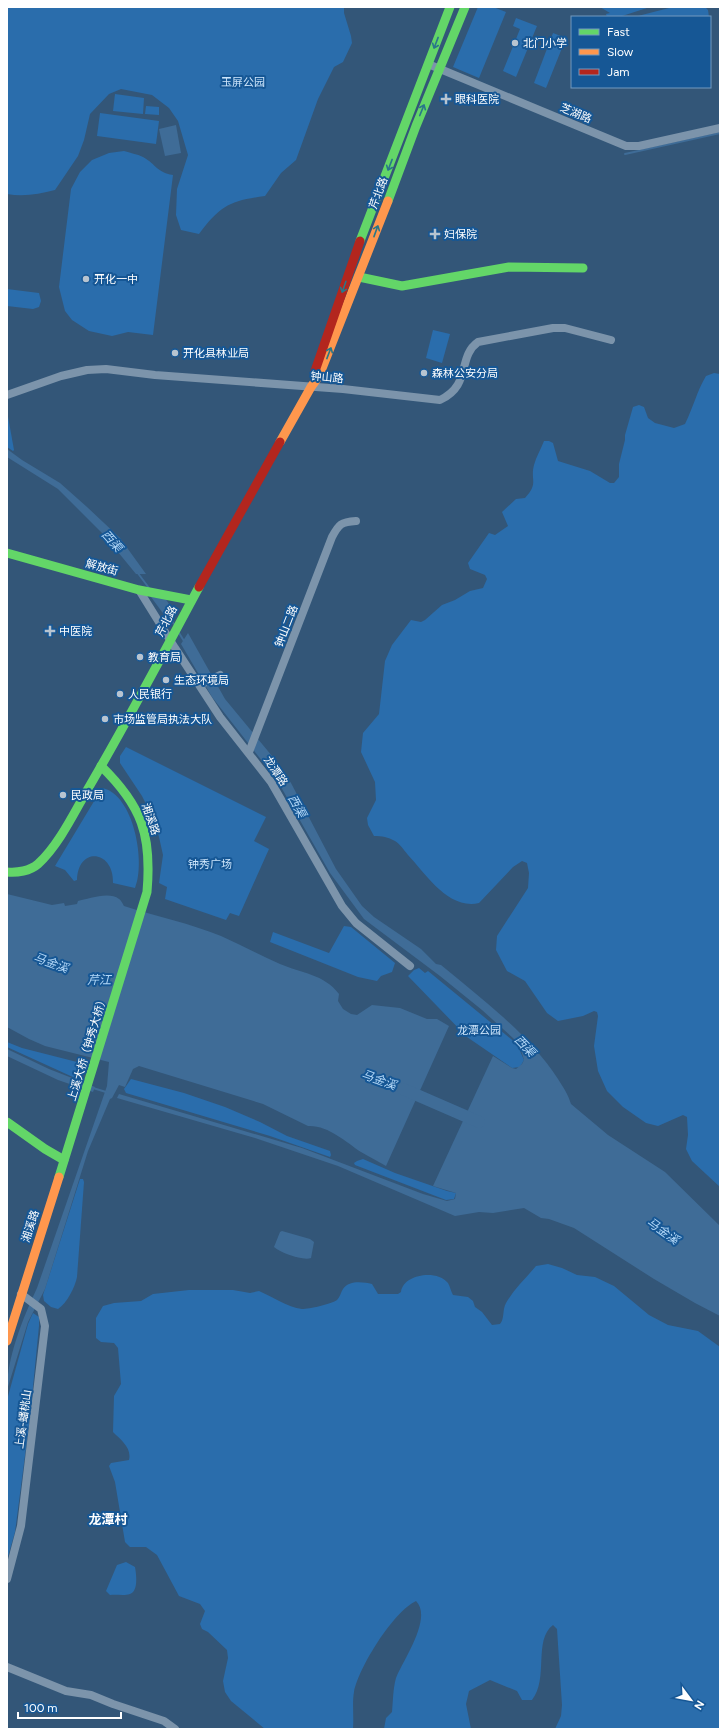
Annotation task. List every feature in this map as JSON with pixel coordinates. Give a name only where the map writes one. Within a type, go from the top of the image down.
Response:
[{"type":"main road","name":"芹北路","points":[[311,387],[314,373],[357,250],[450,7]]},
{"type":"main road","name":"芹北路","points":[[7,872],[27,870],[38,864],[59,838],[191,600],[325,364],[416,126],[464,7]]},
{"type":"main road","points":[[357,250],[368,254]]},
{"type":"main road","points":[[359,277],[402,286],[509,267],[584,268]]},
{"type":"main road","name":"解放街","points":[[7,553],[139,590],[191,600]]},
{"type":"main road","name":"湘溪路","points":[[100,766],[132,800],[140,816],[146,835],[149,875],[147,892]]},
{"type":"main road","name":"上溪大桥（钟秀大桥）","points":[[78,1119],[147,892]]},
{"type":"main road","name":"湘溪路","points":[[7,1341],[78,1119]]},
{"type":"main road","points":[[7,1122],[45,1149],[64,1160]]},
{"type":"street","name":"芝湖路","points":[[428,64],[626,146],[639,146],[720,128]]},
{"type":"street","name":"钟山路","points":[[7,395],[61,376],[87,370],[106,369],[155,375],[311,387],[440,400],[451,395],[460,384],[468,355],[471,349],[478,342],[553,328],[565,328],[611,340]]},
{"type":"street","name":"钟山二路","points":[[249,752],[332,536],[344,521],[356,520]]},
{"type":"street","name":"龙潭路","points":[[139,590],[220,717],[272,782],[342,906],[356,923],[410,966]]},
{"type":"street","points":[[200,685],[220,676]]},
{"type":"street","name":"上溪-蟠桃山","points":[[7,1579],[21,1526],[45,1326],[41,1309],[21,1294]]},
{"type":"street","points":[[7,1667],[66,1691],[91,1695],[164,1721],[175,1729]]},
{"type":"green space","name":"玉屏公园","points":[[7,7],[344,7],[344,13],[352,43],[343,62],[334,67],[318,99],[296,160],[281,173],[265,196],[243,200],[227,206],[207,224],[199,234],[181,230],[176,215],[177,189],[188,155],[178,121],[169,108],[152,95],[121,89],[109,94],[90,114],[84,140],[78,156],[55,190],[31,195],[7,194]]},
{"type":"green space","points":[[478,7],[493,7],[506,12],[479,78],[453,67]]},
{"type":"green space","points":[[600,7],[650,7],[622,16],[607,16],[606,14],[610,13]]},
{"type":"green space","points":[[673,7],[705,7],[708,10],[709,16],[638,16]]},
{"type":"green space","points":[[516,18],[537,26],[516,77],[503,71],[520,29],[513,26]]},
{"type":"green space","points":[[553,33],[566,38],[546,88],[534,83]]},
{"type":"green space","points":[[115,94],[144,98],[143,114],[113,111]]},
{"type":"green space","points":[[146,106],[159,107],[159,115],[145,114]]},
{"type":"green space","points":[[100,113],[159,121],[156,144],[97,136]]},
{"type":"green space","points":[[124,151],[143,157],[163,172],[173,175],[153,335],[128,332],[112,336],[89,331],[72,320],[65,311],[59,287],[71,189],[80,172],[92,160],[109,153]]},
{"type":"green space","points":[[7,289],[39,293],[41,301],[39,307],[33,309],[7,306]]},
{"type":"green space","points":[[433,330],[450,334],[442,363],[426,358]]},
{"type":"green space","points":[[714,373],[720,374],[720,1187],[692,1161],[686,1149],[688,1135],[687,1117],[683,1115],[658,1126],[646,1123],[623,1107],[607,1091],[598,1071],[594,1046],[598,1016],[597,1012],[594,1011],[583,1016],[558,1021],[547,1013],[525,981],[507,971],[496,950],[497,936],[528,888],[529,873],[527,863],[522,861],[513,867],[479,903],[468,904],[457,901],[448,896],[430,880],[397,842],[387,838],[374,836],[368,825],[367,818],[376,800],[375,782],[361,752],[363,733],[379,714],[385,661],[392,645],[411,620],[421,622],[442,605],[455,600],[470,591],[483,588],[487,579],[485,575],[470,569],[468,563],[489,533],[495,535],[508,526],[502,512],[516,499],[525,498],[532,489],[534,465],[544,441],[553,443],[558,461],[590,471],[610,483],[614,483],[619,477],[619,464],[633,407],[639,405],[644,407],[648,418],[655,423],[674,428],[685,424],[706,376]]},
{"type":"green space","points":[[7,411],[14,450],[13,451],[7,447]]},
{"type":"green space","name":"钟秀广场","points":[[126,747],[266,817],[254,841],[269,849],[239,916],[230,913],[226,920],[165,899],[167,887],[159,883],[163,855],[154,820],[142,796],[120,763],[120,756]]},
{"type":"green space","points":[[102,788],[113,793],[122,803],[135,831],[139,863],[138,877],[135,888],[113,883],[112,872],[108,864],[96,856],[89,857],[83,861],[79,869],[77,880],[74,881],[65,870],[55,866]]},
{"type":"green space","points":[[344,926],[351,927],[395,963],[392,972],[381,976],[377,981],[358,977],[270,942],[273,932],[329,953]]},
{"type":"green space","name":"龙潭公园","points":[[419,968],[425,973],[428,971],[517,1044],[524,1060],[520,1067],[512,1068],[467,1037],[408,976],[414,970]]},
{"type":"green space","points":[[7,1042],[22,1048],[77,1062],[78,1069],[75,1078],[7,1047]]},
{"type":"green space","points":[[131,1079],[184,1093],[225,1107],[260,1122],[287,1136],[330,1151],[331,1155],[330,1157],[270,1136],[126,1093],[124,1089]]},
{"type":"green space","points":[[363,1159],[395,1173],[456,1193],[454,1199],[446,1200],[355,1165],[354,1163]]},
{"type":"green space","points":[[80,1179],[83,1179],[84,1182],[77,1277],[70,1294],[58,1309],[51,1307],[44,1301],[43,1295]]},
{"type":"green space","points":[[548,1264],[562,1268],[577,1275],[595,1277],[614,1286],[649,1315],[668,1325],[698,1331],[720,1347],[720,1729],[555,1729],[561,1716],[562,1705],[557,1629],[553,1625],[547,1632],[544,1640],[540,1682],[532,1700],[522,1700],[517,1691],[490,1680],[469,1691],[466,1704],[471,1729],[384,1729],[386,1718],[392,1712],[396,1678],[419,1628],[421,1618],[420,1608],[416,1601],[397,1616],[378,1641],[357,1681],[353,1701],[353,1729],[265,1729],[231,1701],[225,1692],[223,1681],[228,1658],[227,1650],[208,1632],[202,1629],[200,1624],[205,1611],[200,1604],[179,1596],[157,1555],[146,1547],[130,1547],[125,1542],[115,1482],[109,1466],[111,1463],[129,1460],[130,1456],[125,1444],[113,1432],[114,1396],[121,1384],[118,1348],[114,1343],[101,1342],[96,1338],[96,1318],[103,1306],[114,1303],[141,1301],[153,1294],[189,1290],[233,1290],[250,1293],[259,1291],[280,1302],[296,1308],[305,1309],[334,1302],[338,1299],[343,1289],[352,1283],[360,1282],[372,1284],[378,1294],[398,1294],[408,1281],[421,1276],[429,1275],[436,1276],[448,1283],[453,1295],[468,1297],[492,1325],[500,1324],[509,1298],[536,1266]]},
{"type":"green space","points":[[33,1313],[39,1317],[39,1326],[30,1417],[15,1532],[7,1560],[7,1400],[28,1324]]},
{"type":"green space","points":[[126,1562],[135,1567],[135,1589],[128,1595],[110,1595],[106,1591],[117,1565]]},
{"type":"water","points":[[176,125],[181,153],[165,156],[159,129]]},
{"type":"water","points":[[7,449],[60,483],[87,507],[120,538],[146,574],[136,574],[104,535],[58,489],[7,457]]},
{"type":"water","points":[[151,597],[165,598],[171,607],[165,616]]},
{"type":"water","points":[[188,633],[225,699],[277,762],[291,783],[336,869],[362,906],[374,917],[421,949],[436,964],[441,965],[489,1004],[519,1032],[546,1062],[564,1088],[571,1104],[608,1135],[665,1172],[720,1226],[720,1316],[654,1279],[574,1228],[549,1219],[541,1218],[524,1208],[493,1213],[479,1212],[455,1216],[338,1166],[255,1138],[117,1098],[119,1094],[302,1148],[423,1194],[447,1201],[455,1199],[456,1193],[433,1186],[493,1056],[516,1069],[524,1060],[521,1050],[514,1039],[482,1010],[440,976],[364,919],[330,873],[277,780],[212,697],[181,644]]},
{"type":"water","name":"芹江","points":[[7,894],[52,905],[64,903],[65,906],[77,904],[78,901],[98,896],[115,897],[120,900],[124,906],[221,936],[280,964],[319,978],[333,987],[339,994],[338,1001],[343,1009],[351,1014],[357,1015],[372,1005],[400,1008],[427,1019],[437,1019],[449,1026],[386,1166],[361,1152],[330,1131],[315,1126],[308,1126],[263,1104],[139,1066],[133,1069],[125,1087],[119,1085],[110,1099],[88,1151],[45,1289],[28,1322],[7,1390],[10,1364],[17,1338],[26,1312],[37,1288],[107,1086],[109,1062],[45,1046],[7,1027]]},
{"type":"water","points":[[7,1049],[49,1069],[95,1087],[93,1092],[58,1080],[7,1056]]},
{"type":"water","points":[[282,1231],[310,1239],[314,1242],[311,1258],[307,1259],[292,1256],[274,1247],[280,1232]]},
{"type":"waterway","points":[[625,154],[720,133]]},
{"type":"waterway","name":"西渠","points":[[137,572],[149,588]]},
{"type":"waterway","name":"西渠","points":[[166,613],[174,624]]},
{"type":"waterway","name":"西渠","points":[[179,633],[184,641]]},
{"type":"waterway","points":[[93,1088],[106,1092]]},
{"type":"waterway","name":"马金溪","points":[[403,1089],[479,1122]]},
{"type":"traffic: fast","points":[[360,241],[450,7]]},
{"type":"traffic: fast","points":[[388,201],[416,126],[465,7]]},
{"type":"traffic: fast","points":[[359,277],[402,286],[509,267],[583,268]]},
{"type":"traffic: fast","points":[[7,553],[139,590],[191,600]]},
{"type":"traffic: fast","points":[[7,872],[23,871],[35,866],[46,856],[60,838],[145,688],[199,587]]},
{"type":"traffic: fast","points":[[59,1177],[147,892],[148,854],[141,823],[135,808],[126,795],[101,766]]},
{"type":"traffic: fast","points":[[7,1122],[45,1149],[64,1160]]},
{"type":"traffic: slow","points":[[280,442],[311,387],[319,376],[388,201]]},
{"type":"traffic: slow","points":[[7,1341],[59,1177]]},
{"type":"traffic: jam","points":[[315,371],[360,241]]},
{"type":"traffic: jam","points":[[199,587],[280,442]]},
{"type":"place","name":"北门小学","points":[[515,43]]},
{"type":"place","name":"眼科医院","points":[[446,99]]},
{"type":"place","name":"妇保院","points":[[435,234]]},
{"type":"place","name":"开化一中","points":[[86,279]]},
{"type":"place","name":"开化县林业局","points":[[175,353]]},
{"type":"place","name":"森林公安分局","points":[[424,373]]},
{"type":"place","name":"中医院","points":[[50,631]]},
{"type":"place","name":"教育局","points":[[140,657]]},
{"type":"place","name":"生态环境局","points":[[166,680]]},
{"type":"place","name":"人民银行","points":[[120,694]]},
{"type":"place","name":"市场监管局执法大队","points":[[105,719]]},
{"type":"place","name":"民政局","points":[[63,795]]},
{"type":"district","name":"龙潭村","points":[[108,1519]]}]
